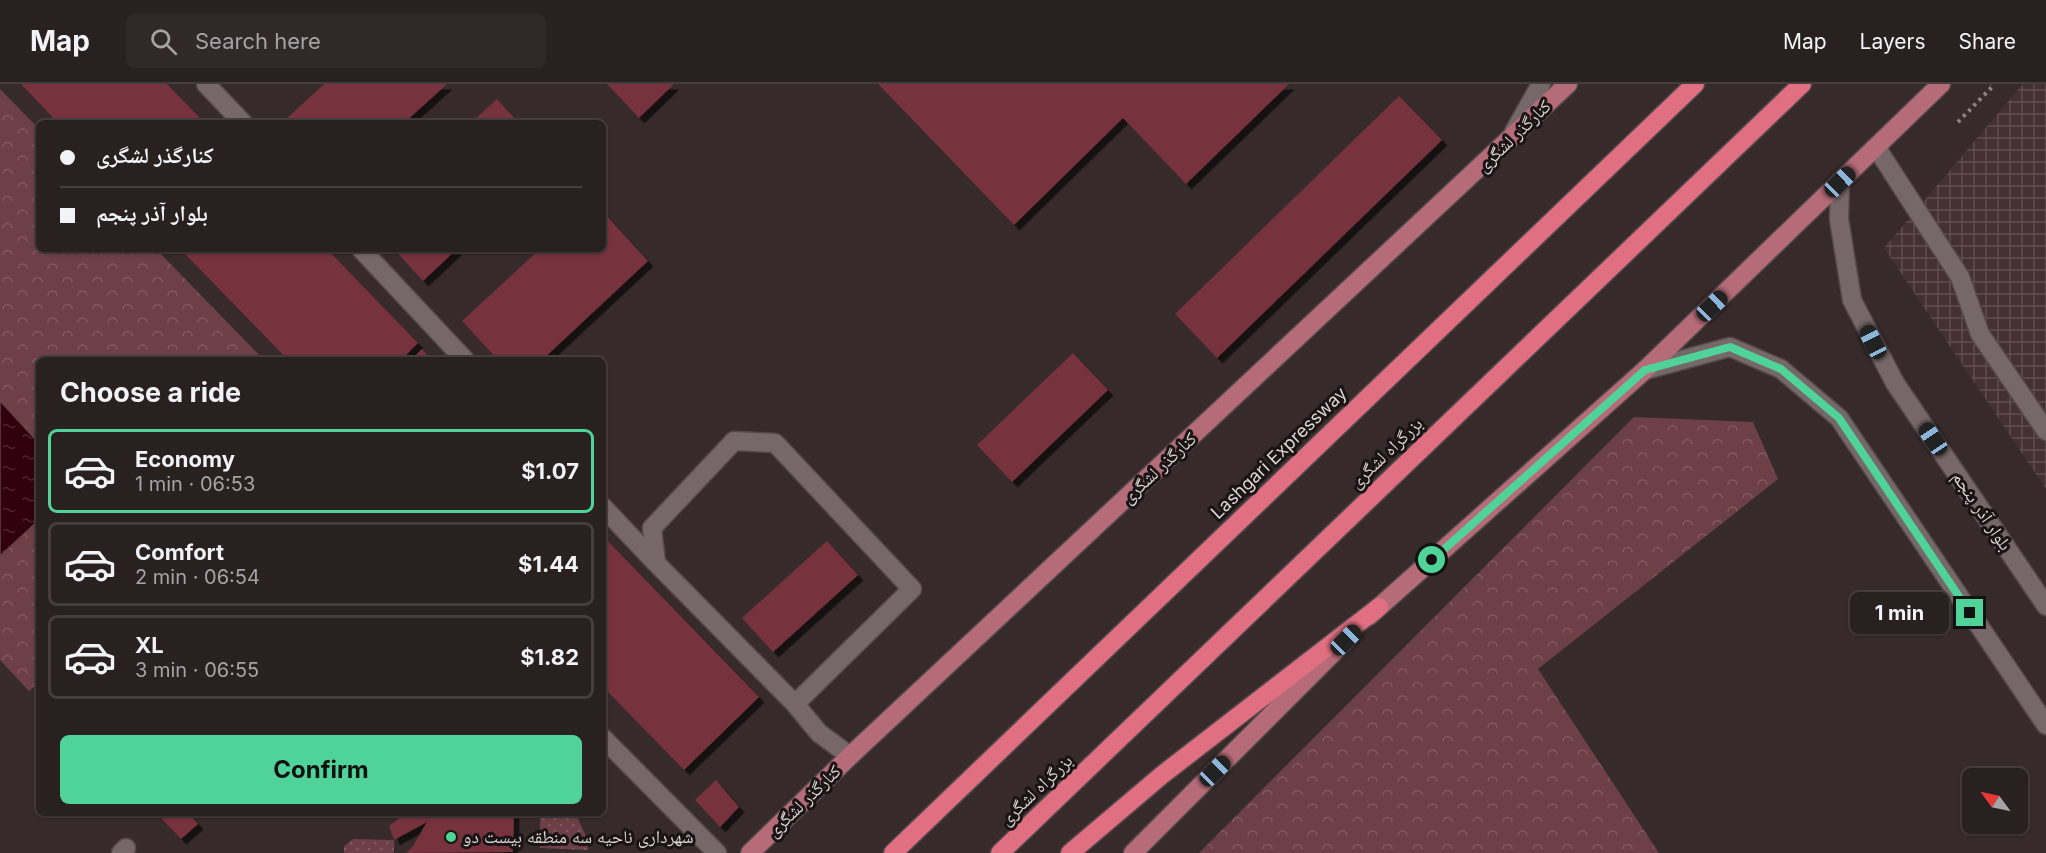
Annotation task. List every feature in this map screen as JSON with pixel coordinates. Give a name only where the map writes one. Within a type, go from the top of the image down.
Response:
[{"type":"highway","name":"Lashgari Expressway","points":[[893,853],[1695,84]]},
{"type":"highway","name":"بزرگراه لشگری","points":[[1000,853],[1802,84]]},
{"type":"highway","points":[[1070,853],[1162,775],[1379,607]]},
{"type":"main road","name":"کنارگذر لشگری","points":[[750,853],[850,756],[1568,84]]},
{"type":"main road","points":[[1133,853],[1379,607],[1645,370],[1941,84]]},
{"type":"street","points":[[206,84],[240,120]]},
{"type":"street","points":[[1506,144],[1541,84]]},
{"type":"street","points":[[1876,147],[1960,277],[1980,334],[2046,431]]},
{"type":"street","name":"بلوار آذر پنجم","points":[[1840,182],[1839,219],[1851,300],[1895,383],[2046,606]]},
{"type":"street","points":[[364,252],[462,357]]},
{"type":"street","points":[[1645,370],[1730,347],[1781,369],[1839,418],[2046,725]]},
{"type":"street","points":[[656,563],[652,528],[734,441],[775,443],[912,589],[795,704]]},
{"type":"street","points":[[606,510],[795,704],[819,733],[850,756]]},
{"type":"street","points":[[606,741],[717,853]]},
{"type":"path","points":[[1958,122],[1992,85]]},
{"type":"shaded area","points":[[2023,84],[2046,84],[2046,489],[1884,248]]},
{"type":"green space","points":[[0,89],[36,126],[36,252],[159,252],[261,357],[36,357],[36,685],[29,691],[0,660]]},
{"type":"green space","points":[[1634,417],[1753,422],[1778,479],[1538,669],[1659,853],[1199,853]]},
{"type":"green space","points":[[540,816],[576,816],[585,834],[588,850],[540,848]]},
{"type":"green space","points":[[353,839],[394,840],[394,853],[344,853],[344,846]]},
{"type":"water","points":[[0,401],[36,440],[36,523],[0,556]]},
{"type":"building","points":[[21,84],[167,84],[202,120],[55,120]]},
{"type":"building","points":[[324,84],[447,84],[407,120],[285,120]]},
{"type":"building","points":[[607,84],[674,84],[639,118]]},
{"type":"building","points":[[878,84],[1289,84],[1186,184],[1123,118],[1014,225]]},
{"type":"building","points":[[1399,96],[1442,140],[1217,358],[1175,314]]},
{"type":"building","points":[[497,99],[516,120],[474,120]]},
{"type":"building","points":[[606,215],[648,261],[545,357],[495,357],[462,321],[537,252],[606,252]]},
{"type":"building","points":[[183,252],[330,252],[418,343],[404,357],[285,357]]},
{"type":"building","points":[[397,252],[454,252],[423,281]]},
{"type":"building","points":[[422,349],[429,357],[414,357]]},
{"type":"building","points":[[1073,353],[1108,390],[1012,482],[977,445]]},
{"type":"building","points":[[606,539],[759,697],[684,770],[606,690]]},
{"type":"building","points":[[827,541],[858,575],[773,652],[742,618]]},
{"type":"building","points":[[716,780],[739,807],[720,827],[695,800]]},
{"type":"building","points":[[159,816],[191,816],[198,824],[181,839]]},
{"type":"building","points":[[402,816],[514,816],[513,852],[406,853],[413,846],[427,822],[394,840],[389,826]]},
{"type":"place","name":"شهرداری ناحیه سه منطقه بیست دو","points":[[451,837]]},
{"type":"route","points":[[1432,560],[1645,370],[1730,347],[1781,369],[1839,418],[1970,613]]}]
